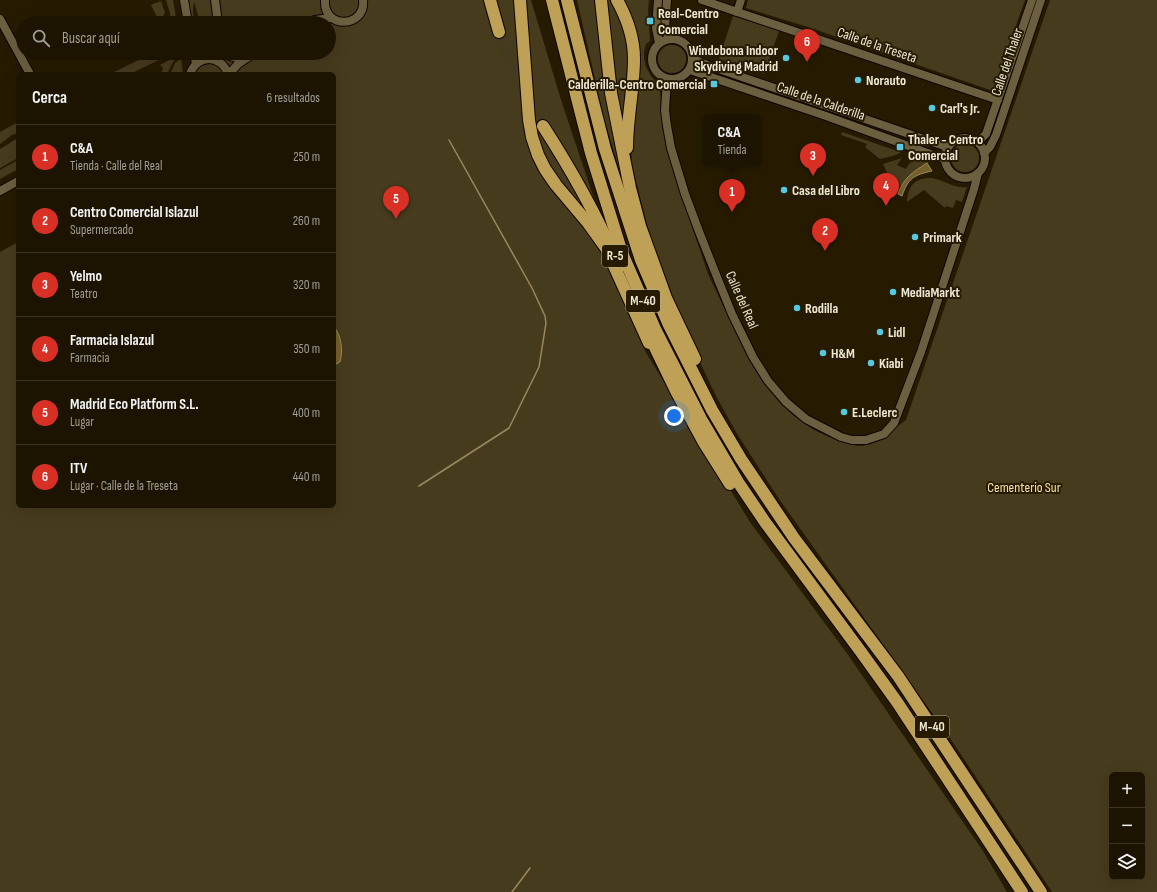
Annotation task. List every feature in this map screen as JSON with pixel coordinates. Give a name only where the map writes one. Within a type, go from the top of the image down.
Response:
[{"type":"highway","points":[[490,0],[499,32]]},
{"type":"highway","name":"M-40","points":[[520,0],[529,120],[532,137],[538,155],[556,185],[588,223],[606,248],[653,352],[703,441],[758,526],[771,543],[800,572]]},
{"type":"highway","name":"M-40","points":[[552,0],[591,153],[622,253],[655,329],[701,419],[738,482],[765,522],[800,572],[897,702],[1022,892]]},
{"type":"highway","name":"M-40","points":[[567,0],[605,149],[641,260],[668,324],[712,410],[734,447],[794,538],[898,676],[1040,892]]},
{"type":"highway","name":"R-5","points":[[601,0],[611,93],[620,143],[640,226],[647,245]]},
{"type":"highway","points":[[617,0],[629,28],[634,58],[627,123],[627,151],[631,182],[647,245]]},
{"type":"highway","name":"R-5","points":[[543,126],[563,158],[606,236],[648,332],[676,391]]},
{"type":"highway","name":"M-40","points":[[647,245],[666,298],[714,398],[759,477],[798,535],[816,566]]},
{"type":"street","points":[[184,0],[187,16]]},
{"type":"street","points":[[215,0],[217,16]]},
{"type":"street","points":[[336,20],[342,22],[353,20],[362,10],[363,0]]},
{"type":"street","points":[[658,0],[656,28],[659,43]]},
{"type":"street","points":[[666,0],[665,28],[670,38]]},
{"type":"street","name":"Calle de la Treseta","points":[[702,0],[998,100]]},
{"type":"street","points":[[737,12],[741,0]]},
{"type":"street","name":"Calle del Thaler","points":[[978,142],[986,134],[1032,0]]},
{"type":"street","name":"Calle del Thaler","points":[[984,153],[990,147],[996,135],[1041,0]]},
{"type":"street","points":[[325,3],[327,13],[329,16]]},
{"type":"street","points":[[316,16],[325,3]]},
{"type":"street","points":[[0,19],[16,48]]},
{"type":"street","points":[[670,38],[678,39],[686,44],[691,50],[693,59],[690,70],[684,76],[676,79],[667,79],[659,75],[654,68],[652,59],[654,50],[659,43],[670,38]]},
{"type":"street","name":"Calle de la Calderilla","points":[[693,59],[947,148]]},
{"type":"street","points":[[22,60],[29,72]]},
{"type":"street","points":[[195,60],[196,64]]},
{"type":"street","points":[[191,72],[196,64],[204,60]]},
{"type":"street","points":[[210,60],[221,63],[236,60]]},
{"type":"street","points":[[220,60],[227,72]]},
{"type":"street","points":[[230,72],[243,60]]},
{"type":"street","name":"Calle de la Calderilla","points":[[690,70],[944,158]]},
{"type":"street","name":"Calle del Real","points":[[667,79],[665,110],[672,148],[685,194],[732,314],[753,357],[768,381],[786,402],[806,419],[841,437],[852,440],[866,440],[884,434],[894,423],[921,352],[978,173]]},
{"type":"street","points":[[963,137],[978,142],[984,153],[984,164],[978,173],[970,177],[961,178],[953,174],[947,167],[944,158],[947,148],[954,140],[963,137]]},
{"type":"street","points":[[0,191],[16,182]]},
{"type":"green space","points":[[166,0],[173,0],[176,16],[170,16]]},
{"type":"green space","points":[[187,0],[531,0],[562,103],[645,351],[750,522],[846,652],[983,851],[1007,892],[0,892],[0,252],[16,243],[16,508],[336,508],[336,72],[196,72],[202,66],[211,64],[210,60],[336,60],[336,16],[198,16],[194,1],[194,16],[190,16]]},
{"type":"green space","points":[[577,0],[598,0],[625,189],[604,118]]},
{"type":"green space","name":"Cementerio Sur","points":[[607,0],[649,0],[648,11],[650,41],[646,44],[644,59],[646,67],[658,84],[660,91],[662,118],[667,144],[682,197],[708,274],[745,352],[762,381],[780,403],[794,416],[814,430],[829,437],[857,446],[862,446],[877,442],[906,420],[1050,0],[1157,0],[1157,892],[1052,892],[950,738],[779,499],[736,432],[716,396],[669,297],[650,236],[633,169],[631,152],[631,56],[623,134]]},
{"type":"green space","points":[[748,0],[1025,0],[993,91],[805,26],[746,8]]},
{"type":"green space","points":[[161,1],[165,13],[163,16],[156,16],[151,5]]},
{"type":"green space","points":[[733,16],[779,31],[764,74],[719,59]]},
{"type":"green space","points":[[672,45],[682,49],[686,59],[682,69],[672,73],[662,69],[658,59],[662,49]]},
{"type":"green space","points":[[139,60],[159,60],[134,72],[114,72]]},
{"type":"green space","points":[[170,60],[175,60],[168,72],[162,72],[163,68],[160,65]]},
{"type":"green space","points":[[181,60],[183,72],[171,72],[175,63]]},
{"type":"green space","points":[[16,123],[16,134],[0,144],[0,132]]},
{"type":"green space","points":[[842,132],[900,153],[880,159],[865,147],[867,144],[841,135]]},
{"type":"green space","points":[[16,139],[16,159],[0,168],[0,149]]},
{"type":"green space","points":[[965,144],[975,148],[979,158],[975,168],[965,172],[955,168],[951,158],[955,148]]},
{"type":"green space","points":[[902,158],[897,165],[906,169],[908,165],[916,160],[929,162],[907,177],[901,186],[898,185],[896,180],[889,177],[883,164]]},
{"type":"green space","points":[[16,161],[16,170],[0,179],[0,170]]},
{"type":"green space","points":[[932,178],[953,186],[967,187],[962,202],[956,200],[953,208],[946,206],[945,208],[924,190],[907,202],[909,191],[917,181]]},
{"type":"shaded area","points":[[927,163],[932,171],[912,178],[902,196],[898,194],[906,179]]},
{"type":"shaded area","points":[[336,330],[339,335],[342,349],[340,362],[336,364]]},
{"type":"waterway","points":[[419,486],[509,428],[539,367],[546,323],[545,316],[532,288],[449,140]]},
{"type":"waterway","points":[[512,892],[530,868]]},
{"type":"tunnel","points":[[499,32],[516,75],[543,126]]},
{"type":"place","name":"Real-Centro Comercial","points":[[650,21]]},
{"type":"place","name":"Windobona Indoor Skydiving Madrid","points":[[786,58]]},
{"type":"place","name":"ITV","points":[[807,62]]},
{"type":"place","name":"Norauto","points":[[858,80]]},
{"type":"place","name":"Calderilla-Centro Comercial","points":[[714,84]]},
{"type":"place","name":"Carl's Jr.","points":[[932,108]]},
{"type":"place","name":"Thaler - Centro Comercial","points":[[900,147]]},
{"type":"place","name":"Yelmo","points":[[813,176]]},
{"type":"place","name":"Casa del Libro","points":[[784,190]]},
{"type":"place","name":"Farmacia Islazul","points":[[886,206]]},
{"type":"place","name":"C&A","points":[[732,212]]},
{"type":"place","name":"Madrid Eco Platform S.L.","points":[[396,219]]},
{"type":"place","name":"Primark","points":[[915,237]]},
{"type":"place","name":"Centro Comercial Islazul","points":[[825,251]]},
{"type":"place","name":"MediaMarkt","points":[[893,292]]},
{"type":"place","name":"Rodilla","points":[[797,308]]},
{"type":"place","name":"Lidl","points":[[880,332]]},
{"type":"place","name":"H&M","points":[[823,353]]},
{"type":"place","name":"Kiabi","points":[[871,363]]},
{"type":"place","name":"E.Leclerc","points":[[844,412]]}]
